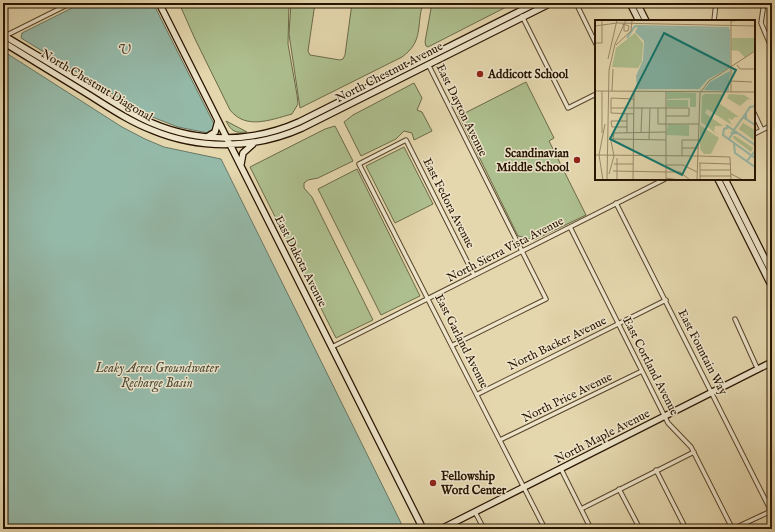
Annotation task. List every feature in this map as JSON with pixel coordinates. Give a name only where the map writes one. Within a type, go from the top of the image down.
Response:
[{"type":"main road","name":"East Dakota Avenue","points":[[159,3],[423,529]]},
{"type":"main road","name":"North Chestnut Avenue","points":[[231,145],[258,142],[297,130],[425,59],[536,3]]},
{"type":"main road","name":"North Chestnut Avenue","points":[[228,138],[251,136],[280,130],[332,110],[428,65],[551,3]]},
{"type":"main road","points":[[630,3],[638,20]]},
{"type":"main road","points":[[637,3],[646,20]]},
{"type":"main road","name":"North Chestnut Diagonal","points":[[4,36],[144,120],[173,131],[206,137],[228,138]]},
{"type":"main road","name":"North Chestnut Diagonal","points":[[3,42],[122,115],[151,130],[194,142],[231,145]]},
{"type":"main road","points":[[206,137],[215,132],[218,125],[218,118]]},
{"type":"main road","points":[[242,167],[243,152],[258,142]]},
{"type":"main road","points":[[718,180],[772,287]]},
{"type":"main road","points":[[726,180],[772,273]]},
{"type":"main road","points":[[740,224],[744,224],[754,242],[758,245]]},
{"type":"main road","name":"North Maple Avenue","points":[[441,529],[772,362]]},
{"type":"street","points":[[4,36],[71,3]]},
{"type":"street","points":[[576,3],[595,42]]},
{"type":"street","points":[[714,20],[716,3]]},
{"type":"street","points":[[764,3],[761,23],[772,49]]},
{"type":"street","points":[[520,11],[568,108],[595,94]]},
{"type":"street","name":"East Dayton Avenue","points":[[425,59],[546,299],[453,345]]},
{"type":"street","points":[[755,115],[762,130]]},
{"type":"street","points":[[755,134],[772,125]]},
{"type":"street","name":"East Fedora Avenue","points":[[359,164],[406,140],[474,275]]},
{"type":"street","name":"East Garland Avenue","points":[[359,164],[478,394],[545,529]]},
{"type":"street","name":"North Sierra Vista Avenue","points":[[332,347],[663,180]]},
{"type":"street","name":"East Fountain Way","points":[[616,203],[770,510],[734,528]]},
{"type":"street","name":"East Cortland Avenue","points":[[570,227],[665,417],[671,428],[687,441],[694,452],[731,526],[734,528]]},
{"type":"street","name":"North Backer Avenue","points":[[478,394],[666,300]]},
{"type":"street","points":[[735,319],[758,370]]},
{"type":"street","name":"North Price Avenue","points":[[500,440],[642,371]]},
{"type":"street","points":[[581,509],[619,488],[694,452]]},
{"type":"street","points":[[561,469],[591,529]]},
{"type":"street","points":[[656,470],[686,529]]},
{"type":"street","points":[[619,488],[640,529]]},
{"type":"street","points":[[475,512],[484,529]]},
{"type":"shaded area","points":[[179,3],[289,3],[288,44],[298,104],[292,114],[259,122],[243,120],[236,116],[230,110]]},
{"type":"shaded area","points":[[291,3],[315,3],[308,51],[310,55],[340,60],[343,59],[345,55],[352,3],[423,3],[418,33],[414,45],[402,57],[300,108],[289,34]]},
{"type":"shaded area","points":[[432,3],[514,3],[428,47],[426,46],[425,42]]},
{"type":"shaded area","points":[[526,82],[554,138],[549,141],[586,215],[534,240],[518,236],[459,116]]},
{"type":"shaded area","points":[[414,83],[422,98],[417,110],[422,112],[432,131],[414,140],[412,133],[404,131],[396,139],[361,156],[344,122],[353,115]]},
{"type":"shaded area","points":[[226,121],[247,132],[234,131],[230,128]]},
{"type":"shaded area","points":[[335,126],[353,161],[318,178],[308,180],[304,183],[304,188],[312,197],[373,320],[336,338],[250,167],[325,129]]},
{"type":"shaded area","points":[[404,147],[433,204],[395,223],[366,166]]},
{"type":"shaded area","points":[[357,169],[420,296],[381,315],[318,189]]},
{"type":"water","name":"U","points":[[82,3],[153,3],[214,124],[214,128],[208,133],[178,127],[147,115],[21,38],[22,33]]},
{"type":"water","name":"Leaky Acres Groundwater Recharge Basin","points":[[3,51],[122,127],[145,139],[164,147],[221,159],[404,529],[3,529]]},
{"type":"place","name":"Addicott School","points":[[480,74]]},
{"type":"place","name":"Scandinavian Middle School","points":[[577,160]]},
{"type":"place","name":"Fellowship Word Center","points":[[433,483]]}]
